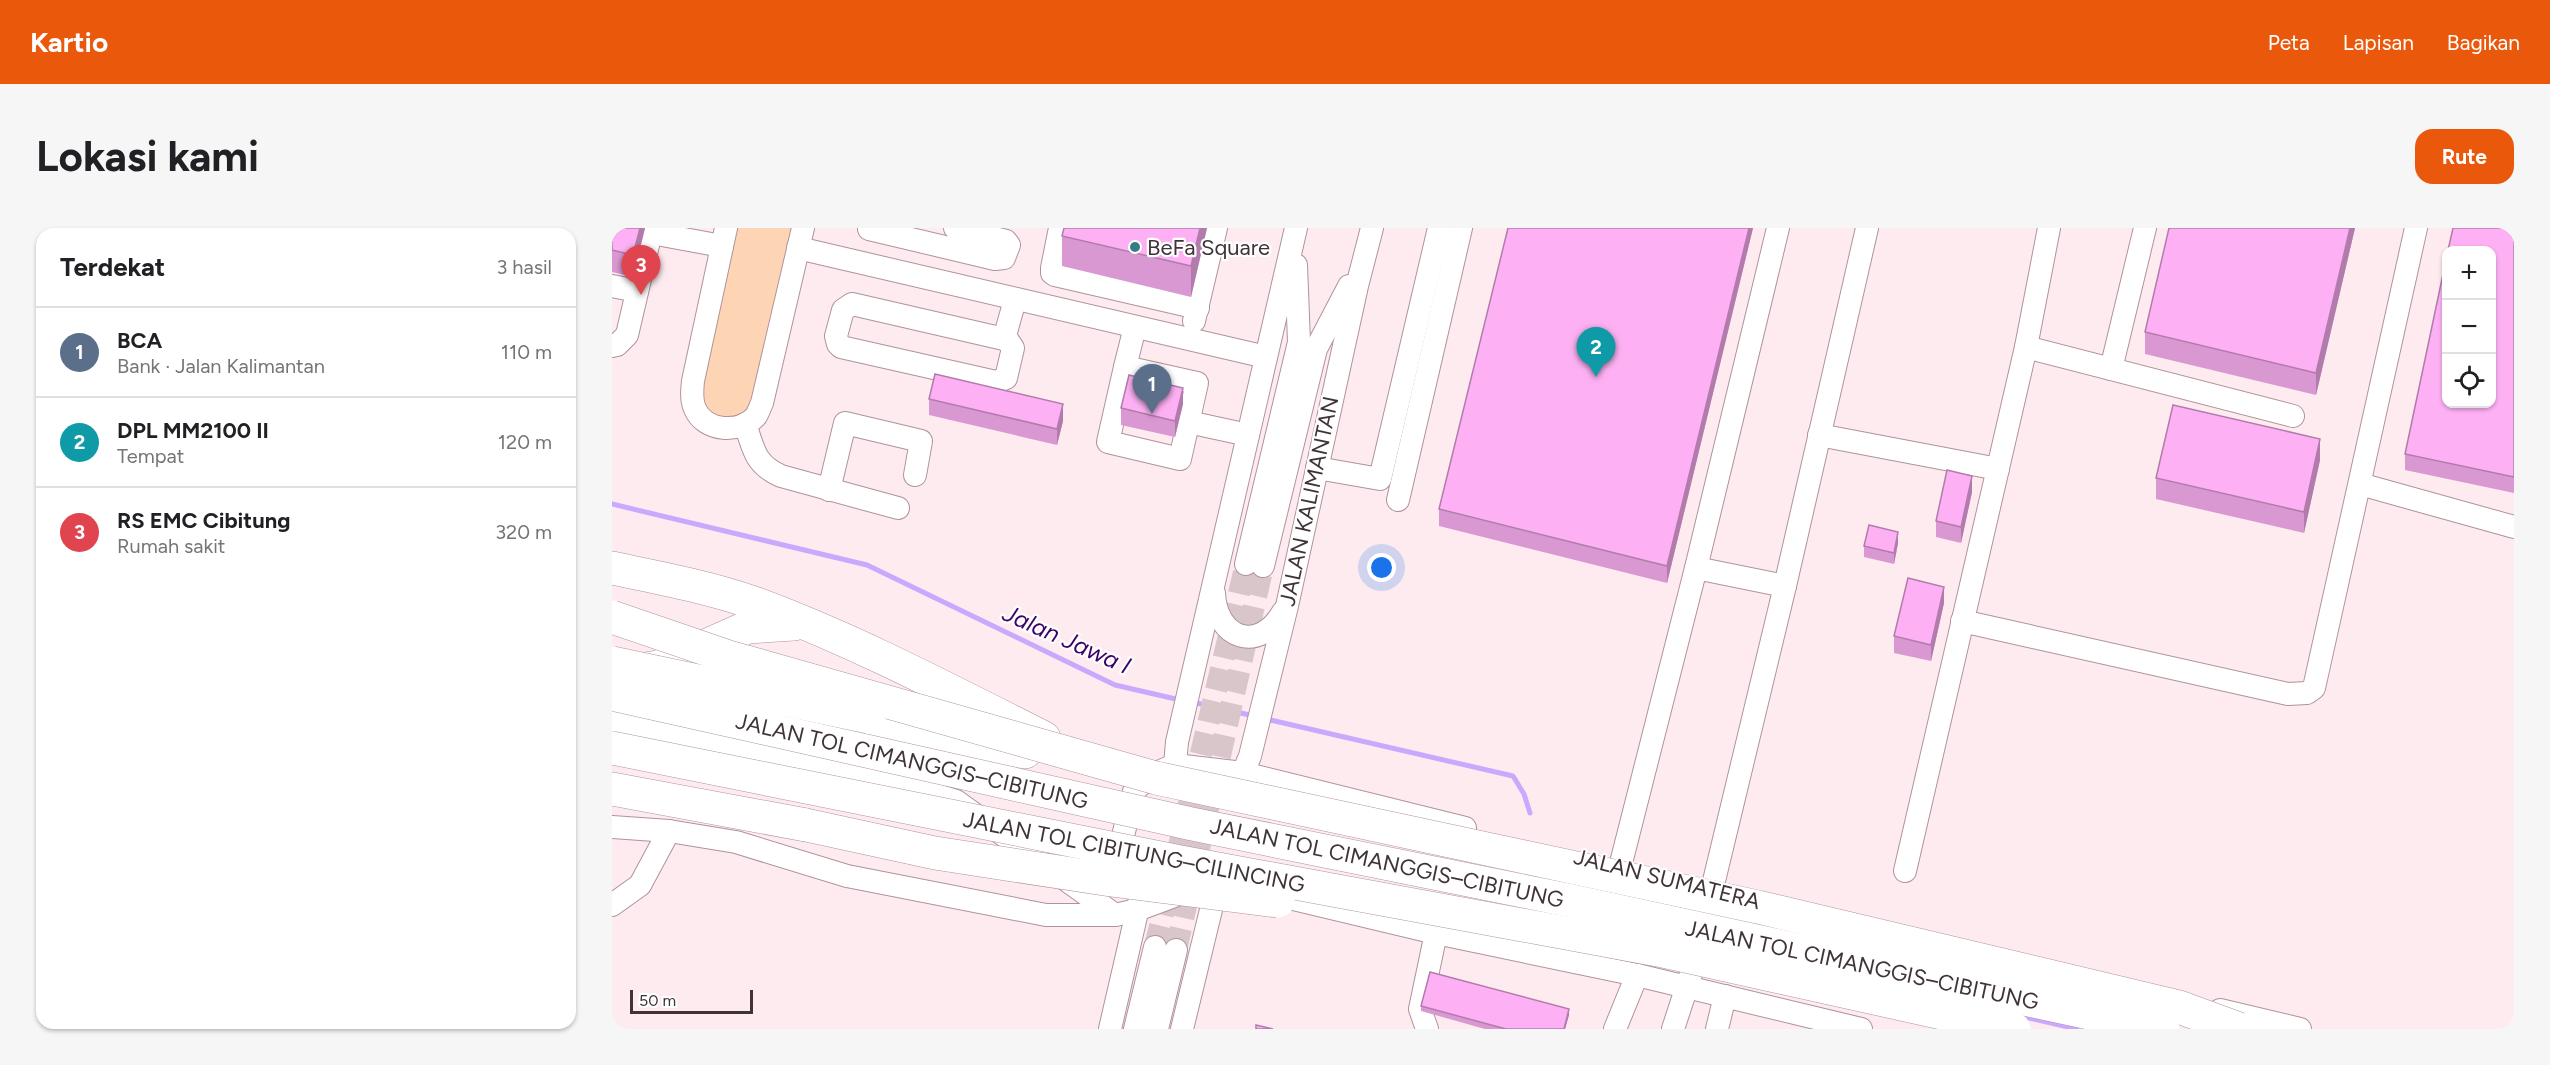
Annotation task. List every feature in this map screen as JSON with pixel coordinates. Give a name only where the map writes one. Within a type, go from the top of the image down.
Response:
[{"type":"highway","points":[[612,568],[686,583],[753,603],[950,691],[1064,748],[1152,772]]},
{"type":"highway","points":[[612,617],[729,657],[1152,772]]},
{"type":"highway","points":[[613,676],[658,667],[748,627],[803,624]]},
{"type":"highway","points":[[613,676],[1152,772],[1758,907],[2179,1007],[2239,1029]]},
{"type":"highway","points":[[613,676],[804,715],[1033,753]]},
{"type":"highway","name":"JALAN TOL CIMANGGIS–CIBITUNG","points":[[613,676],[1192,824],[1572,901],[2163,1029]]},
{"type":"highway","points":[[612,714],[847,767]]},
{"type":"highway","name":"JALAN TOL CIBITUNG–CILINCING","points":[[612,748],[1180,862],[1658,950]]},
{"type":"highway","points":[[612,789],[806,825],[935,853],[1111,880],[1658,950]]},
{"type":"highway","name":"JALAN TOL CIMANGGIS–CIBITUNG","points":[[1658,950],[2014,1029]]},
{"type":"street","points":[[861,263],[869,229],[995,259],[1004,258],[1007,255],[1009,245],[1006,241],[955,228]]},
{"type":"street","points":[[1060,228],[1052,268],[1052,273],[1055,275],[1197,308]]},
{"type":"street","points":[[1189,339],[1216,228]]},
{"type":"street","name":"JALAN KALIMANTAN","points":[[1243,772],[1254,738],[1287,606],[1372,228]]},
{"type":"street","points":[[1317,468],[1380,479],[1439,228]]},
{"type":"street","points":[[1398,500],[1461,228]]},
{"type":"street","points":[[1620,867],[1696,568],[1778,228]]},
{"type":"street","points":[[1673,1029],[1696,959],[1867,228]]},
{"type":"street","points":[[1905,871],[2026,347],[2049,228]]},
{"type":"street","points":[[2111,369],[2145,228]]},
{"type":"street","points":[[1962,621],[2288,694],[2307,693],[2313,688],[2416,228]]},
{"type":"street","points":[[612,346],[623,341],[627,335],[621,319],[637,291],[651,230],[724,237],[693,381],[692,396],[696,411],[706,422],[718,428],[745,424],[756,416],[762,403],[801,238],[861,263],[1266,357]]},
{"type":"street","points":[[1295,234],[1299,342],[1255,565],[1316,349],[1365,256]]},
{"type":"street","points":[[1295,234],[1182,722],[1152,772],[1134,791],[1122,840],[1139,861],[1436,933],[1636,975],[1861,1029]]},
{"type":"street","points":[[612,286],[637,291]]},
{"type":"street","points":[[1004,339],[1015,300]]},
{"type":"street","points":[[852,304],[1004,339],[1012,345],[1013,352],[1006,378],[996,382],[841,347],[836,336],[843,310],[852,304]]},
{"type":"street","points":[[1125,367],[1197,383],[1184,421],[1180,459],[1108,442],[1121,407],[1125,367],[1135,327]]},
{"type":"street","points":[[2026,347],[2293,416]]},
{"type":"street","points":[[1184,421],[1248,435]]},
{"type":"street","points":[[830,489],[845,423],[921,441],[915,475]]},
{"type":"street","points":[[745,424],[758,459],[765,470],[898,508]]},
{"type":"street","points":[[1819,435],[1998,469]]},
{"type":"street","points":[[2360,484],[2514,527]]},
{"type":"street","points":[[1696,568],[1785,586]]},
{"type":"street","points":[[1214,585],[1218,615],[1223,624],[1237,635],[1245,637],[1270,630],[1287,606]]},
{"type":"street","name":"JALAN SUMATERA","points":[[1033,753],[1152,772],[1243,772],[1711,890],[2300,1029]]},
{"type":"street","points":[[847,767],[956,801],[1115,915]]},
{"type":"street","points":[[612,827],[669,831],[736,842],[848,876],[1046,915],[1115,915],[1137,910],[1218,880]]},
{"type":"street","points":[[612,905],[640,885],[669,831]]},
{"type":"street","points":[[1110,1029],[1137,910],[1139,861]]},
{"type":"street","points":[[1182,1029],[1218,880]]},
{"type":"street","points":[[1427,1029],[1420,1009],[1436,933]]},
{"type":"street","points":[[1136,1029],[1165,948],[1157,1029]]},
{"type":"street","points":[[1615,1029],[1636,975]]},
{"type":"street","points":[[1717,1029],[1725,996]]},
{"type":"shaded area","points":[[726,228],[803,228],[762,403],[718,428],[693,381]]},
{"type":"building","points":[[612,228],[640,228],[633,255],[612,250]]},
{"type":"building","points":[[1064,228],[1200,228],[1191,266],[1062,236]]},
{"type":"building","points":[[1508,228],[1749,228],[1667,566],[1439,509]]},
{"type":"building","points":[[2169,228],[2350,228],[2316,373],[2145,332]]},
{"type":"building","points":[[2453,228],[2514,228],[2514,477],[2405,454],[2442,279],[2442,408],[2496,408],[2496,246],[2449,246]]},
{"type":"building","points":[[935,374],[1063,404],[1057,429],[929,399]]},
{"type":"building","points":[[1129,375],[1183,388],[1175,421],[1121,408]]},
{"type":"building","points":[[2173,405],[2320,439],[2304,512],[2156,478]]},
{"type":"building","points":[[1947,470],[1972,476],[1961,527],[1936,521]]},
{"type":"building","points":[[1869,525],[1898,532],[1894,553],[1864,546]]},
{"type":"building","points":[[1908,578],[1944,587],[1931,645],[1894,636]]},
{"type":"building","points":[[1430,972],[1569,1009],[1564,1029],[1506,1029],[1421,1006]]},
{"type":"building","points":[[1256,1025],[1273,1029],[1256,1029]]},
{"type":"waterway","name":"Jalan Jawa I","points":[[612,504],[867,565],[1115,685],[1180,700]]},
{"type":"waterway","name":"Jalan Jawa I","points":[[1192,702],[1254,716]]},
{"type":"waterway","name":"Jalan Jawa I","points":[[1266,719],[1513,776],[1524,794],[1530,813]]},
{"type":"waterway","points":[[2020,1016],[2077,1029]]},
{"type":"tunnel","points":[[1155,947],[1246,564]]},
{"type":"tunnel","points":[[1176,950],[1263,566]]},
{"type":"place","name":"BeFa Square","points":[[1135,247]]},
{"type":"place","name":"RS EMC Cibitung","points":[[641,295]]},
{"type":"place","name":"DPL MM2100 II","points":[[1596,377]]},
{"type":"place","name":"BCA","points":[[1152,414]]}]
